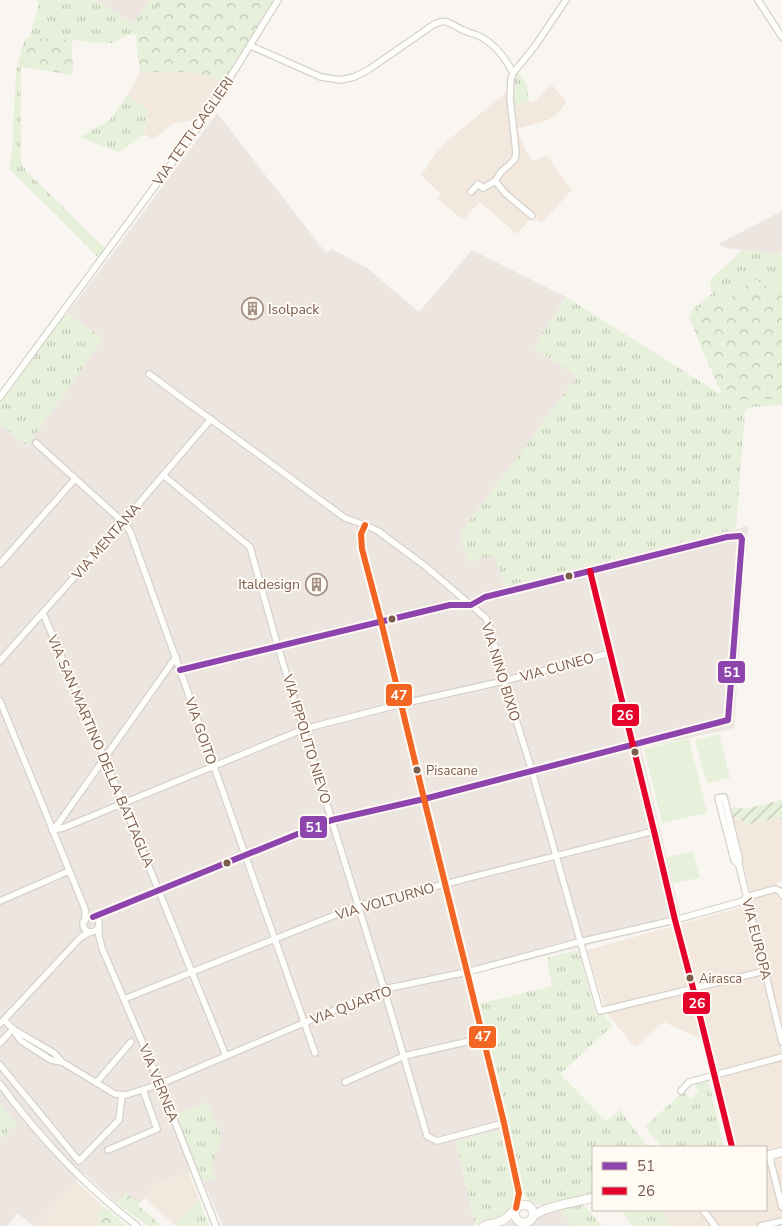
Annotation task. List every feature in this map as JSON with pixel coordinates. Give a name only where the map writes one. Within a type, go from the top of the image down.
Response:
[{"type":"main road","points":[[768,1156],[782,1152]]},
{"type":"main road","points":[[488,1226],[504,1220],[527,1223],[537,1213],[592,1198]]},
{"type":"main road","points":[[504,1220],[521,1205],[548,1209]]},
{"type":"main road","points":[[529,1206],[533,1216]]},
{"type":"main road","points":[[516,1209],[515,1217],[518,1222]]},
{"type":"street","name":"VIA TETTI CAGLIERI","points":[[0,397],[199,126],[202,118],[211,107],[278,0]]},
{"type":"street","points":[[471,192],[478,184],[483,188],[486,187],[510,165],[516,156],[510,98],[511,79],[513,73],[535,46],[566,0]]},
{"type":"street","points":[[758,0],[782,37]]},
{"type":"street","points":[[250,46],[321,77],[341,80],[354,77],[368,70],[438,22],[446,21],[489,42],[503,57],[513,73]]},
{"type":"street","points":[[494,180],[505,193],[532,216]]},
{"type":"street","name":"VIA NINO BIXIO","points":[[149,374],[345,518],[378,531],[425,566],[486,618],[532,771],[600,1011],[693,988]]},
{"type":"street","name":"VIA MENTANA","points":[[0,661],[211,419]]},
{"type":"street","name":"VIA GOITO","points":[[36,443],[123,522],[130,531],[314,1053]]},
{"type":"street","name":"VIA IPPOLITO NIEVO","points":[[163,475],[250,546],[278,647],[427,1136],[437,1140],[504,1123]]},
{"type":"street","points":[[0,564],[75,479]]},
{"type":"street","points":[[365,525],[361,534],[362,549],[504,1123],[519,1193],[516,1209]]},
{"type":"street","points":[[0,1064],[80,1161],[119,1120],[122,1095],[115,1094],[96,1083],[62,1062],[54,1053],[2,1022],[81,937],[95,931],[95,920],[103,913],[332,820],[424,799],[728,720],[742,540],[740,536],[727,537],[485,597],[471,605],[450,605],[180,670]]},
{"type":"street","points":[[590,571],[732,1146]]},
{"type":"street","name":"VIA SAN MARTINO DELLA BATTAGLIA","points":[[43,613],[124,803],[226,1056]]},
{"type":"street","name":"VIA CUNEO","points":[[52,830],[63,828],[304,729],[401,704],[504,681],[610,653]]},
{"type":"street","points":[[52,830],[105,759],[176,657]]},
{"type":"street","points":[[0,701],[85,909],[95,920],[100,941]]},
{"type":"street","name":"VIA EUROPA","points":[[739,865],[734,860],[718,798],[724,797],[739,858],[746,897],[782,1042]]},
{"type":"street","points":[[64,816],[70,825]]},
{"type":"street","name":"VIA VOLTURNO","points":[[124,999],[358,906],[654,830]]},
{"type":"street","points":[[0,902],[69,871]]},
{"type":"street","name":"VIA QUARTO","points":[[122,1095],[160,1084],[384,990],[467,972],[580,942],[675,920],[743,901],[746,897],[775,889],[780,891],[782,895]]},
{"type":"street","points":[[81,937],[85,909]]},
{"type":"street","points":[[95,920],[87,918],[84,924],[85,929],[100,941]]},
{"type":"street","name":"VIA VERNEA","points":[[100,941],[160,1084],[216,1226]]},
{"type":"street","points":[[693,988],[765,971]]},
{"type":"street","points":[[0,1043],[13,1029]]},
{"type":"street","points":[[345,1082],[404,1056],[483,1038]]},
{"type":"street","points":[[96,1083],[131,1042]]},
{"type":"street","points":[[681,1091],[689,1082],[782,1057]]},
{"type":"street","points":[[0,1084],[69,1166],[137,1226]]},
{"type":"street","points":[[108,1150],[157,1129],[143,1090]]},
{"type":"street","points":[[768,1156],[782,1207]]},
{"type":"street","points":[[519,1193],[529,1206]]},
{"type":"street","points":[[704,1211],[715,1226]]},
{"type":"street","points":[[761,1226],[782,1221]]},
{"type":"shaded area","points":[[96,0],[150,0],[134,24]]},
{"type":"shaded area","points":[[140,72],[191,72],[223,81],[201,119],[174,123],[153,139],[144,134],[149,112],[128,94]]},
{"type":"shaded area","points":[[551,84],[567,102],[556,115],[548,120],[517,129],[524,147],[533,161],[547,156],[572,190],[541,223],[533,216],[517,234],[480,202],[463,220],[437,198],[441,194],[420,174],[447,141],[507,92],[509,106],[536,101]]},
{"type":"shaded area","points":[[217,113],[326,253],[332,249],[367,268],[419,312],[472,250],[566,297],[534,347],[577,377],[460,534],[469,562],[494,554],[505,586],[748,526],[734,728],[641,748],[682,922],[472,974],[509,1129],[456,1141],[475,1225],[223,1226],[198,1170],[157,1182],[140,1203],[126,1192],[116,1203],[84,1173],[36,1226],[17,1213],[8,1226],[0,1226],[0,1138],[17,1125],[0,1104],[0,424],[27,446],[102,340],[68,313]]},
{"type":"shaded area","points":[[782,211],[781,254],[727,248],[718,244]]},
{"type":"shaded area","points":[[732,817],[750,824],[780,817],[782,822],[782,882],[777,883],[782,896],[782,1226],[669,1226],[664,1211],[767,1211],[767,1146],[728,1146],[709,1064],[699,1038],[664,1022],[635,1047],[607,1014],[587,950],[753,904]]},
{"type":"shaded area","points":[[189,1173],[199,1200],[175,1225],[144,1198],[157,1182]]},
{"type":"shaded area","points":[[76,1181],[102,1205],[96,1214],[100,1226],[36,1226]]},
{"type":"shaded area","points":[[559,1210],[572,1226],[494,1226],[513,1221],[521,1225],[529,1224],[534,1222],[538,1216]]},
{"type":"green space","points":[[38,0],[96,0],[133,24],[150,0],[157,0],[157,9],[139,22],[137,34],[128,35],[113,43],[72,40],[21,67],[21,162],[26,171],[105,248],[98,257],[9,169],[12,152],[16,70],[25,38],[29,38],[38,8]]},
{"type":"green space","points":[[157,0],[274,0],[223,81],[191,72],[140,72],[136,40],[139,22],[157,9]]},
{"type":"green space","points":[[29,38],[72,40],[73,75],[21,67]]},
{"type":"green space","points":[[517,70],[527,85],[529,102],[513,105],[514,78]]},
{"type":"green space","points":[[128,94],[149,112],[144,134],[119,153],[80,137],[110,120]]},
{"type":"green space","points":[[742,250],[782,254],[782,289],[771,289],[754,279],[723,304],[694,308],[712,294],[710,280]]},
{"type":"green space","points":[[754,279],[771,289],[782,289],[782,399],[728,400],[722,395],[689,318],[694,308],[723,304]]},
{"type":"green space","points":[[566,297],[728,399],[782,399],[782,405],[751,407],[745,410],[736,529],[505,586],[494,555],[468,562],[460,534],[577,377],[534,347]]},
{"type":"green space","points":[[68,313],[103,339],[27,446],[0,424],[0,402],[59,320]]},
{"type":"green space","points":[[719,734],[730,778],[707,783],[695,740]]},
{"type":"green space","points":[[689,738],[707,813],[662,823],[644,749]]},
{"type":"green space","points":[[782,800],[782,822],[780,817],[750,824],[732,817],[730,808],[744,809]]},
{"type":"green space","points":[[693,851],[700,878],[673,883],[667,857]]},
{"type":"green space","points":[[578,950],[596,1014],[602,1013],[613,1025],[560,1074],[606,1121],[620,1110],[647,1146],[592,1146],[592,1193],[546,1206],[528,1200],[523,1191],[479,1004],[552,986],[547,958]]},
{"type":"green space","points":[[708,1079],[724,1146],[661,1146],[645,1127],[683,1092],[691,1099],[699,1091],[692,1083]]},
{"type":"green space","points":[[207,1102],[222,1138],[212,1163],[216,1178],[204,1183],[176,1115]]},
{"type":"green space","points":[[0,1104],[17,1125],[0,1138]]},
{"type":"green space","points":[[500,1131],[516,1197],[511,1210],[506,1214],[475,1225],[456,1141]]},
{"type":"green space","points":[[126,1192],[140,1203],[138,1205],[160,1224],[159,1226],[148,1226],[116,1203]]},
{"type":"green space","points":[[199,1200],[209,1226],[176,1226],[175,1225]]},
{"type":"green space","points":[[583,1204],[602,1226],[572,1226],[559,1210]]},
{"type":"green space","points":[[102,1205],[127,1226],[100,1226],[96,1214]]},
{"type":"green space","points":[[622,1211],[664,1211],[669,1226],[632,1226]]},
{"type":"transit line","name":"47","points":[[365,525],[361,534],[362,549],[504,1123],[519,1193],[516,1208]]},
{"type":"transit line","name":"51","points":[[93,917],[332,820],[424,799],[728,720],[742,539],[740,536],[727,537],[485,597],[471,605],[450,605],[180,670]]},
{"type":"transit line","name":"26","points":[[590,571],[732,1146]]},
{"type":"place","name":"Isolpack","points":[[252,309]]},
{"type":"place","name":"Italdesign","points":[[316,584]]},
{"type":"place","name":"Pisacane","points":[[417,770]]},
{"type":"place","name":"Airasca","points":[[690,978]]}]
